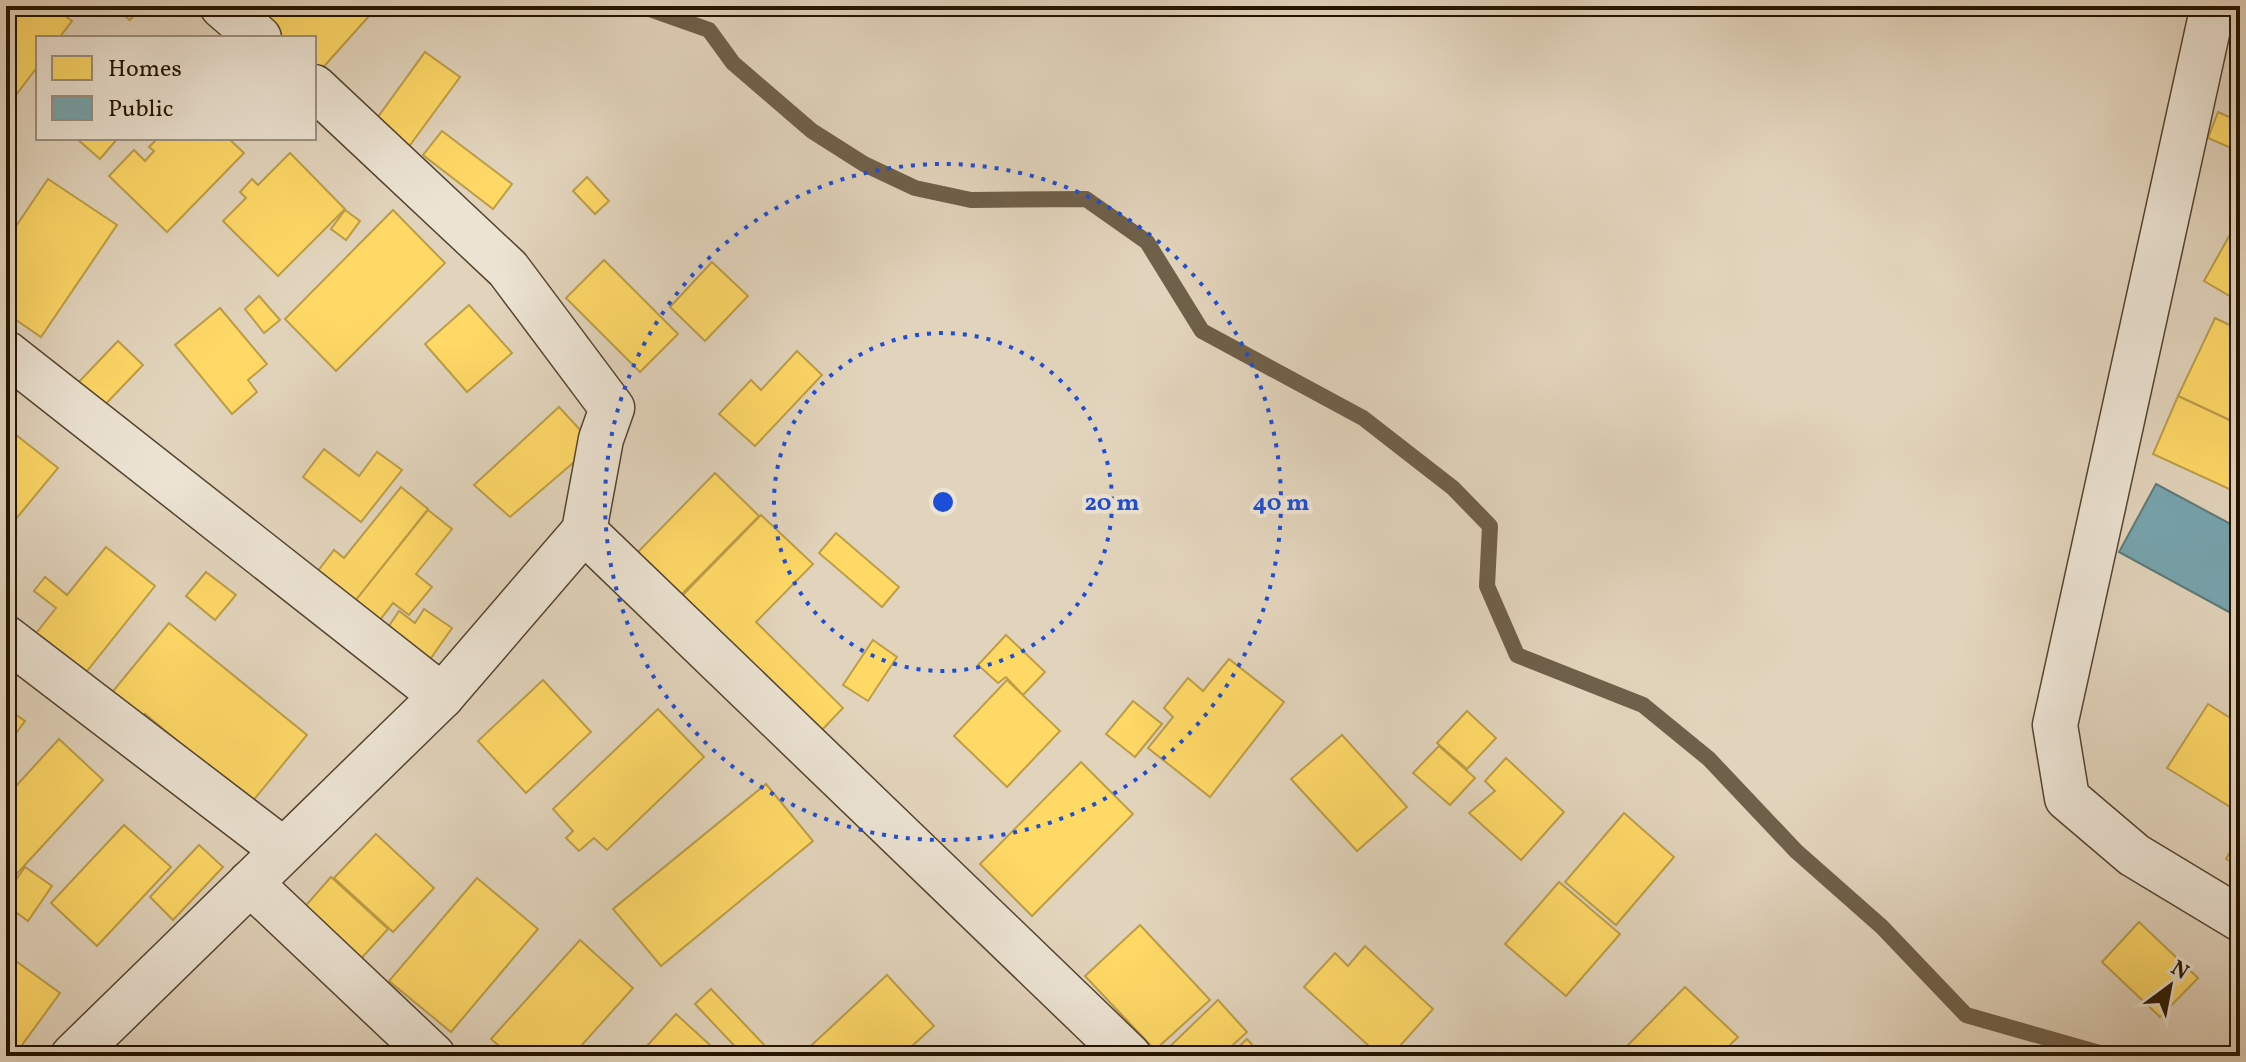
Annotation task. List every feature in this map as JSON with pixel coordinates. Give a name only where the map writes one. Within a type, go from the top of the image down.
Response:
[{"type":"street","points":[[222,6],[257,36]]},
{"type":"street","points":[[2213,6],[2055,725],[2067,798],[2134,855],[2240,919]]},
{"type":"street","points":[[73,1056],[442,696],[584,531],[601,439],[612,408],[508,269],[316,89]]},
{"type":"street","points":[[6,353],[442,696]]},
{"type":"street","points":[[584,531],[1129,1056]]},
{"type":"street","points":[[6,638],[282,849]]},
{"type":"street","points":[[250,883],[433,1056]]},
{"type":"building: Homes","points":[[6,6],[52,6],[72,21],[61,36],[36,36],[36,69],[9,104],[6,101]]},
{"type":"building: Homes","points":[[113,6],[142,6],[130,20]]},
{"type":"building: Homes","points":[[267,6],[378,6],[319,72],[316,69],[316,36],[279,36],[257,17]]},
{"type":"building: Homes","points":[[425,52],[460,77],[405,152],[370,128]]},
{"type":"building: Homes","points":[[2218,112],[2240,122],[2240,152],[2208,138]]},
{"type":"building: Homes","points":[[442,131],[512,184],[493,209],[423,155]]},
{"type":"building: Homes","points":[[78,140],[116,140],[100,159]]},
{"type":"building: Homes","points":[[156,140],[230,140],[244,153],[167,232],[109,176],[134,150],[145,161],[154,151],[149,147]]},
{"type":"building: Homes","points":[[290,153],[345,209],[278,276],[223,221],[246,198],[240,192],[252,179],[258,185]]},
{"type":"building: Homes","points":[[587,177],[609,201],[595,214],[573,191]]},
{"type":"building: Homes","points":[[48,179],[117,225],[41,337],[6,313],[6,241]]},
{"type":"building: Homes","points":[[345,210],[360,221],[346,240],[331,229]]},
{"type":"building: Homes","points":[[393,210],[445,263],[336,371],[285,319]]},
{"type":"building: Homes","points":[[2232,231],[2240,236],[2240,302],[2204,281]]},
{"type":"building: Homes","points":[[604,260],[678,334],[640,372],[566,298]]},
{"type":"building: Homes","points":[[712,262],[748,296],[705,341],[670,307]]},
{"type":"building: Homes","points":[[259,296],[280,320],[264,333],[245,309]]},
{"type":"building: Homes","points":[[469,305],[512,353],[467,392],[425,344]]},
{"type":"building: Homes","points":[[220,308],[267,364],[248,380],[257,392],[232,414],[175,345]]},
{"type":"building: Homes","points":[[2215,318],[2240,330],[2240,425],[2178,396]]},
{"type":"building: Homes","points":[[118,341],[143,365],[99,411],[74,387]]},
{"type":"building: Homes","points":[[797,351],[822,375],[755,446],[719,414],[751,380],[761,390]]},
{"type":"building: Homes","points":[[2178,396],[2240,425],[2240,494],[2153,454]]},
{"type":"building: Homes","points":[[559,407],[594,445],[510,517],[474,485]]},
{"type":"building: Homes","points":[[6,427],[58,468],[6,531]]},
{"type":"building: Homes","points":[[324,449],[359,476],[377,452],[402,470],[361,522],[303,477]]},
{"type":"building: Homes","points":[[715,473],[759,516],[681,595],[637,553]]},
{"type":"building: Homes","points":[[401,487],[428,509],[348,610],[311,580],[334,550],[344,558]]},
{"type":"building: Homes","points":[[428,510],[452,529],[416,574],[432,587],[409,615],[393,603],[373,629],[348,610]]},
{"type":"building: Homes","points":[[761,515],[813,564],[756,622],[843,708],[819,733],[679,599]]},
{"type":"building: Homes","points":[[836,533],[899,587],[882,607],[819,553]]},
{"type":"building: Homes","points":[[106,547],[155,586],[83,676],[34,636],[56,608],[34,591],[45,577],[67,595]]},
{"type":"building: Homes","points":[[206,572],[236,595],[215,620],[186,596]]},
{"type":"building: Homes","points":[[424,609],[452,628],[424,668],[381,638],[399,611],[415,623]]},
{"type":"building: Homes","points":[[169,623],[307,735],[247,808],[229,784],[145,714],[139,721],[109,696]]},
{"type":"building: Homes","points":[[1006,635],[1045,672],[1023,695],[1006,677],[998,683],[978,665]]},
{"type":"building: Homes","points":[[873,640],[897,657],[868,701],[843,685]]},
{"type":"building: Homes","points":[[1229,659],[1284,702],[1210,797],[1148,748],[1173,717],[1164,708],[1188,678],[1203,691]]},
{"type":"building: Homes","points":[[543,680],[591,732],[526,793],[478,741]]},
{"type":"building: Homes","points":[[1007,680],[1060,731],[1007,787],[954,736]]},
{"type":"building: Homes","points":[[1133,701],[1162,724],[1135,757],[1106,734]]},
{"type":"building: Homes","points":[[2208,704],[2240,724],[2240,813],[2167,768]]},
{"type":"building: Homes","points":[[6,708],[25,721],[6,747]]},
{"type":"building: Homes","points":[[658,709],[704,757],[607,850],[594,838],[579,851],[566,838],[573,831],[553,809]]},
{"type":"building: Homes","points":[[1467,711],[1496,738],[1467,769],[1437,743]]},
{"type":"building: Homes","points":[[1342,735],[1407,807],[1357,851],[1291,779]]},
{"type":"building: Homes","points":[[59,739],[103,780],[12,879],[6,873],[6,797]]},
{"type":"building: Homes","points":[[1439,746],[1475,778],[1450,805],[1413,773]]},
{"type":"building: Homes","points":[[1506,758],[1564,812],[1521,860],[1469,813],[1495,791],[1485,781]]},
{"type":"building: Homes","points":[[1081,762],[1133,814],[1032,916],[980,864]]},
{"type":"building: Homes","points":[[766,784],[813,841],[661,966],[613,909]]},
{"type":"building: Homes","points":[[1624,813],[1674,857],[1616,925],[1565,882]]},
{"type":"building: Homes","points":[[124,825],[171,867],[97,946],[51,903]]},
{"type":"building: Homes","points":[[376,834],[434,888],[393,932],[334,878]]},
{"type":"building: Homes","points":[[2240,835],[2240,867],[2226,859]]},
{"type":"building: Homes","points":[[199,845],[223,867],[173,920],[150,897]]},
{"type":"building: Homes","points":[[25,867],[52,886],[28,921],[6,905],[6,894]]},
{"type":"building: Homes","points":[[331,877],[388,929],[357,963],[301,911]]},
{"type":"building: Homes","points":[[477,878],[538,929],[451,1032],[389,981]]},
{"type":"building: Homes","points":[[1559,882],[1620,934],[1566,996],[1505,944]]},
{"type":"building: Homes","points":[[2139,922],[2198,978],[2160,1017],[2102,962]]},
{"type":"building: Homes","points":[[1140,925],[1210,1000],[1155,1050],[1085,976]]},
{"type":"building: Homes","points":[[580,940],[633,988],[572,1056],[511,1056],[491,1039]]},
{"type":"building: Homes","points":[[1365,946],[1433,1009],[1391,1056],[1380,1056],[1304,987],[1335,953],[1348,966]]},
{"type":"building: Homes","points":[[6,954],[60,993],[14,1056],[6,1056]]},
{"type":"building: Homes","points":[[887,975],[934,1026],[901,1056],[800,1056]]},
{"type":"building: Homes","points":[[1685,987],[1738,1037],[1719,1056],[1710,1056],[1700,1046],[1689,1056],[1639,1056],[1628,1045]]},
{"type":"building: Homes","points":[[711,989],[770,1051],[765,1056],[744,1056],[695,1004]]},
{"type":"building: Homes","points":[[1218,1000],[1247,1032],[1221,1056],[1160,1056]]},
{"type":"building: Homes","points":[[676,1014],[722,1056],[655,1056],[646,1047]]},
{"type":"building: Homes","points":[[1247,1039],[1262,1056],[1229,1056]]},
{"type":"building: Public","points":[[2156,484],[2240,529],[2240,618],[2119,552]]},
{"type":"waterway","points":[[641,6],[709,30],[733,63],[812,131],[864,164],[915,188],[971,200],[1086,199],[1147,242],[1202,331],[1363,418],[1453,488],[1490,526],[1487,586],[1517,655],[1643,705],[1709,759],[1796,851],[1882,927],[1966,1015],[2110,1056]]}]
